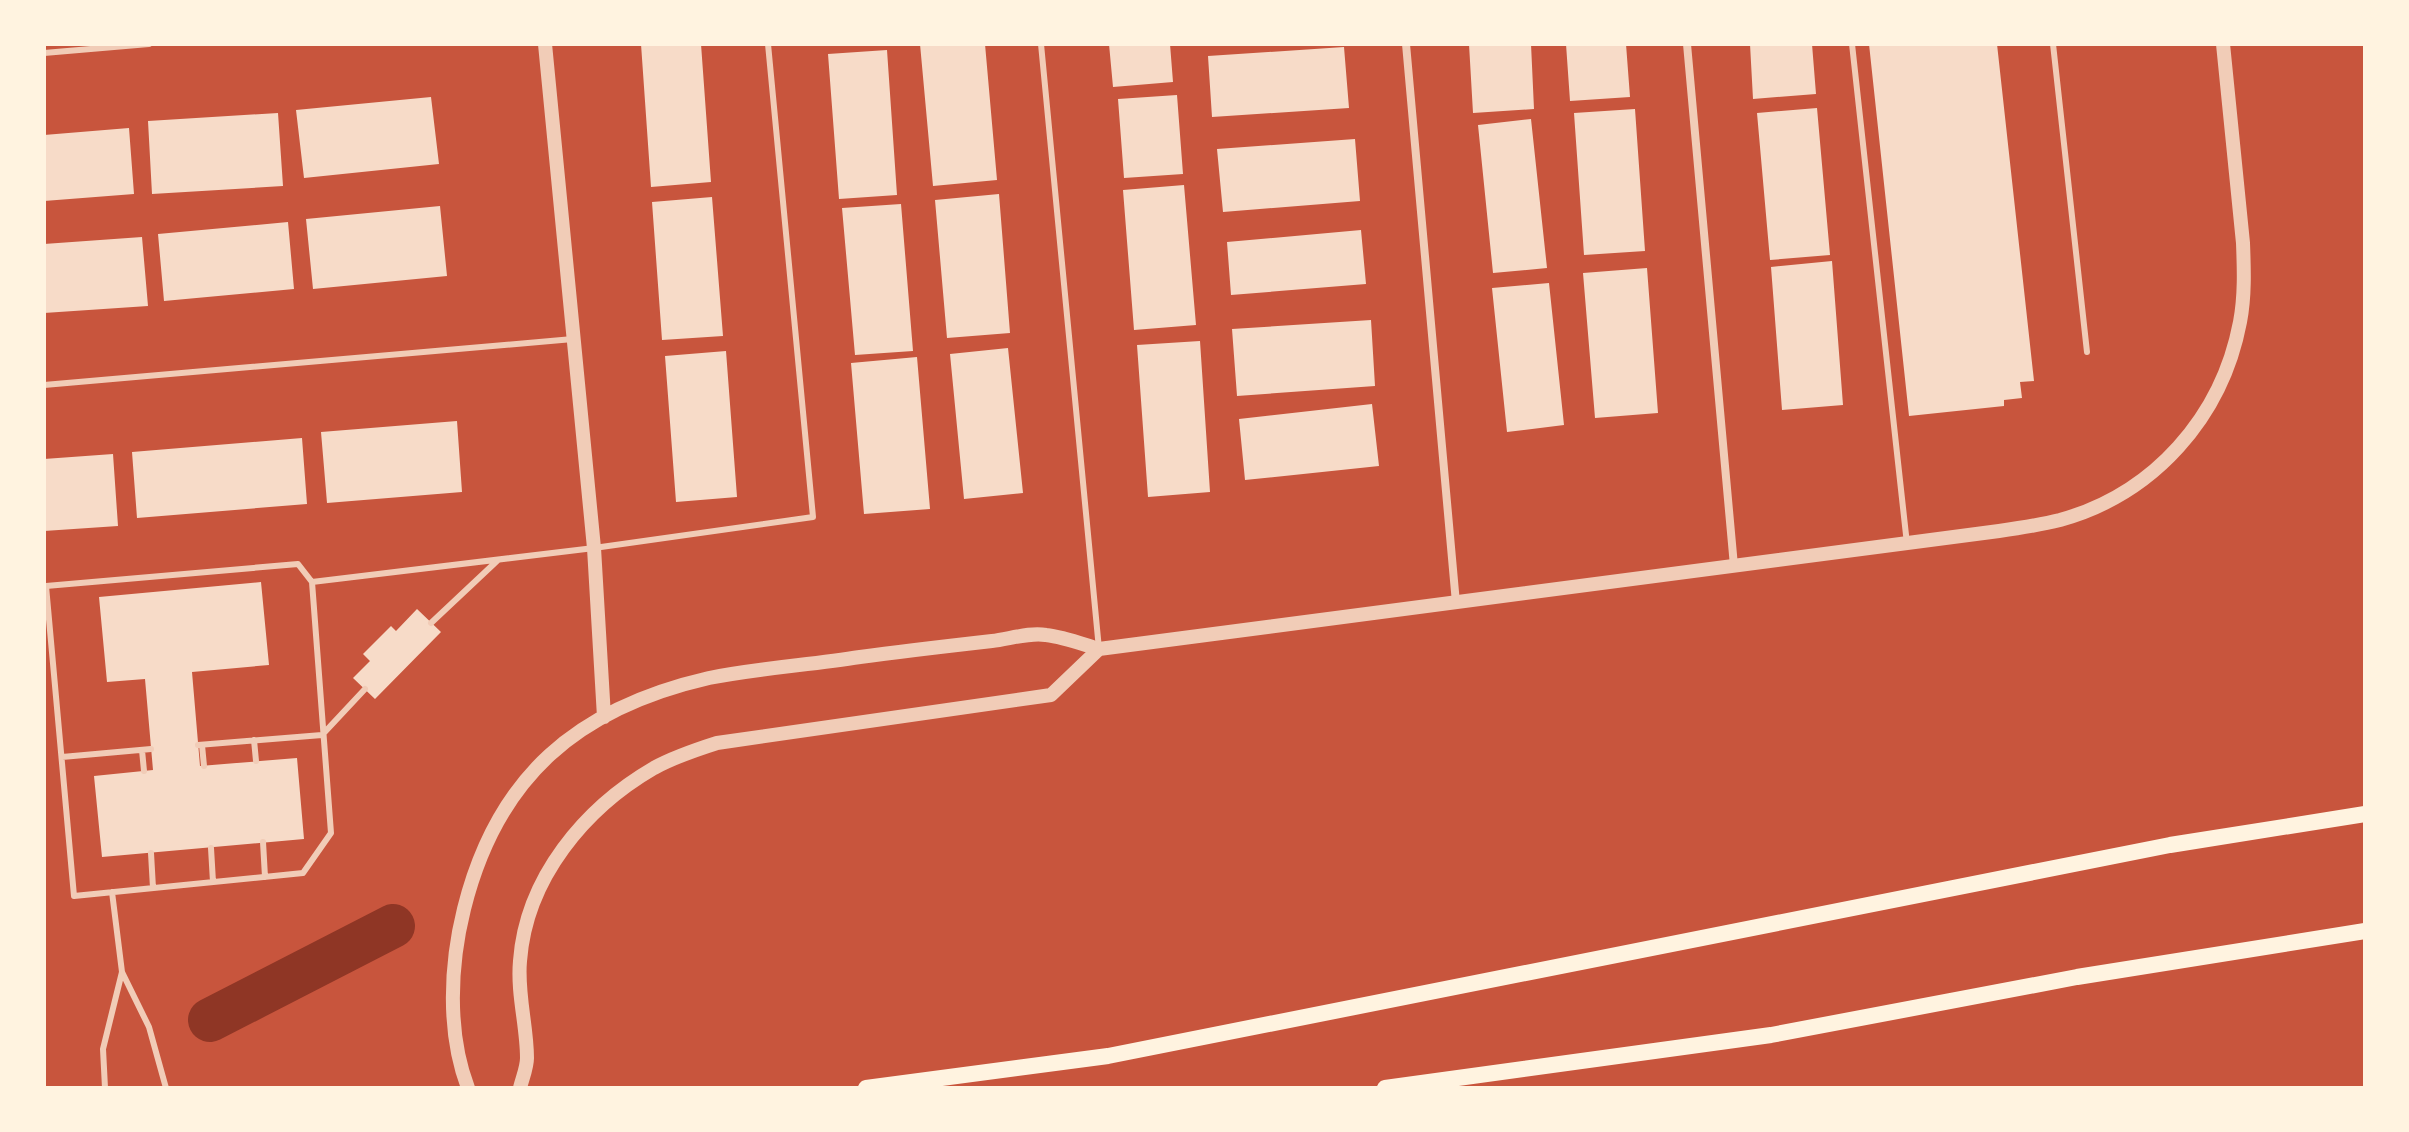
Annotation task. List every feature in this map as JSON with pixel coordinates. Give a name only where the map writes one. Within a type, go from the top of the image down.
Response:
[{"type":"main road","points":[[866,1088],[1108,1056],[2170,845],[2365,814]]},
{"type":"main road","points":[[1385,1088],[1771,1035],[2077,977],[2365,931]]},
{"type":"street","points":[[545,44],[594,548],[604,717]]},
{"type":"street","points":[[1406,44],[1456,603]]},
{"type":"street","points":[[1687,44],[1734,566]]},
{"type":"street","points":[[468,1088],[458,1062],[454,1000],[456,957],[466,903],[483,846],[505,805],[552,752],[604,717],[636,701],[712,678],[1044,634],[1099,649],[2029,527],[2061,519],[2120,494],[2160,466],[2190,435],[2211,403],[2227,367],[2240,322],[2243,243],[2223,44]]},
{"type":"street","points":[[520,1088],[527,1060],[520,961],[527,923],[539,891],[567,843],[584,823],[629,785],[656,767],[717,743],[1051,695],[1099,649]]},
{"type":"lane","points":[[44,53],[149,44]]},
{"type":"lane","points":[[312,582],[594,548],[813,517],[768,44]]},
{"type":"lane","points":[[1041,44],[1099,649]]},
{"type":"lane","points":[[1852,44],[1907,544]]},
{"type":"lane","points":[[2053,44],[2087,352]]},
{"type":"lane","points":[[44,385],[573,339]]},
{"type":"lane","points":[[431,623],[498,560]]},
{"type":"lane","points":[[298,564],[312,582],[331,833],[303,873],[74,896],[46,586],[298,564]]},
{"type":"lane","points":[[204,766],[200,745],[322,735],[365,689]]},
{"type":"lane","points":[[254,740],[256,761]]},
{"type":"lane","points":[[62,757],[151,749]]},
{"type":"lane","points":[[142,750],[144,771]]},
{"type":"lane","points":[[263,842],[265,877]]},
{"type":"lane","points":[[211,848],[213,882]]},
{"type":"lane","points":[[151,853],[153,888]]},
{"type":"lane","points":[[112,892],[122,972],[149,1027],[166,1088]]},
{"type":"lane","points":[[105,1088],[103,1049],[122,972]]},
{"type":"building","points":[[641,44],[701,44],[711,182],[651,187]]},
{"type":"building","points":[[920,44],[985,44],[997,180],[933,186]]},
{"type":"building","points":[[1109,44],[1170,44],[1173,82],[1113,87]]},
{"type":"building","points":[[1469,44],[1531,44],[1534,109],[1473,113]]},
{"type":"building","points":[[1566,44],[1626,44],[1630,97],[1570,101]]},
{"type":"building","points":[[1750,44],[1812,44],[1816,94],[1753,99]]},
{"type":"building","points":[[1869,44],[1997,44],[2034,381],[2020,382],[2022,398],[2004,400],[2004,406],[1909,416]]},
{"type":"building","points":[[1344,47],[1349,108],[1212,117],[1208,56]]},
{"type":"building","points":[[887,50],[897,195],[839,199],[828,54]]},
{"type":"building","points":[[1177,95],[1183,174],[1124,178],[1118,99]]},
{"type":"building","points":[[431,97],[439,164],[304,178],[296,110]]},
{"type":"building","points":[[1817,108],[1830,255],[1770,260],[1757,113]]},
{"type":"building","points":[[1635,109],[1645,251],[1584,255],[1574,113]]},
{"type":"building","points":[[278,113],[283,186],[152,194],[148,121]]},
{"type":"building","points":[[1531,119],[1547,268],[1493,273],[1478,125]]},
{"type":"building","points":[[129,128],[134,194],[44,201],[44,135]]},
{"type":"building","points":[[1355,139],[1360,201],[1223,212],[1217,149]]},
{"type":"building","points":[[1184,185],[1196,325],[1134,330],[1123,190]]},
{"type":"building","points":[[999,194],[1010,333],[947,338],[935,200]]},
{"type":"building","points":[[712,197],[723,336],[662,340],[652,202]]},
{"type":"building","points":[[901,204],[913,351],[855,355],[842,208]]},
{"type":"building","points":[[440,206],[447,276],[313,289],[306,219]]},
{"type":"building","points":[[288,222],[294,289],[164,301],[158,234]]},
{"type":"building","points":[[1361,230],[1366,284],[1231,295],[1227,242]]},
{"type":"building","points":[[142,237],[148,306],[44,313],[44,244]]},
{"type":"building","points":[[1832,261],[1843,405],[1782,410],[1771,267]]},
{"type":"building","points":[[1647,268],[1658,413],[1595,418],[1583,273]]},
{"type":"building","points":[[1549,283],[1564,425],[1507,432],[1492,288]]},
{"type":"building","points":[[1371,320],[1375,386],[1237,396],[1232,329]]},
{"type":"building","points":[[1200,341],[1210,492],[1148,497],[1137,345]]},
{"type":"building","points":[[1008,348],[1023,493],[964,499],[950,354]]},
{"type":"building","points":[[726,351],[737,497],[676,502],[665,356]]},
{"type":"building","points":[[917,357],[930,509],[864,514],[851,363]]},
{"type":"building","points":[[1372,404],[1379,466],[1245,480],[1239,419]]},
{"type":"building","points":[[457,421],[462,492],[327,503],[321,432]]},
{"type":"building","points":[[302,438],[307,504],[137,518],[132,452]]},
{"type":"building","points":[[113,454],[118,526],[44,531],[44,459]]},
{"type":"building","points":[[261,582],[269,665],[192,672],[200,766],[297,758],[304,839],[102,857],[94,776],[153,770],[145,679],[107,682],[99,597]]},
{"type":"building","points":[[417,609],[441,632],[375,699],[353,678],[370,661],[363,654],[391,626],[396,631]]},
{"type":"waterway","points":[[210,1020],[393,926]]}]
